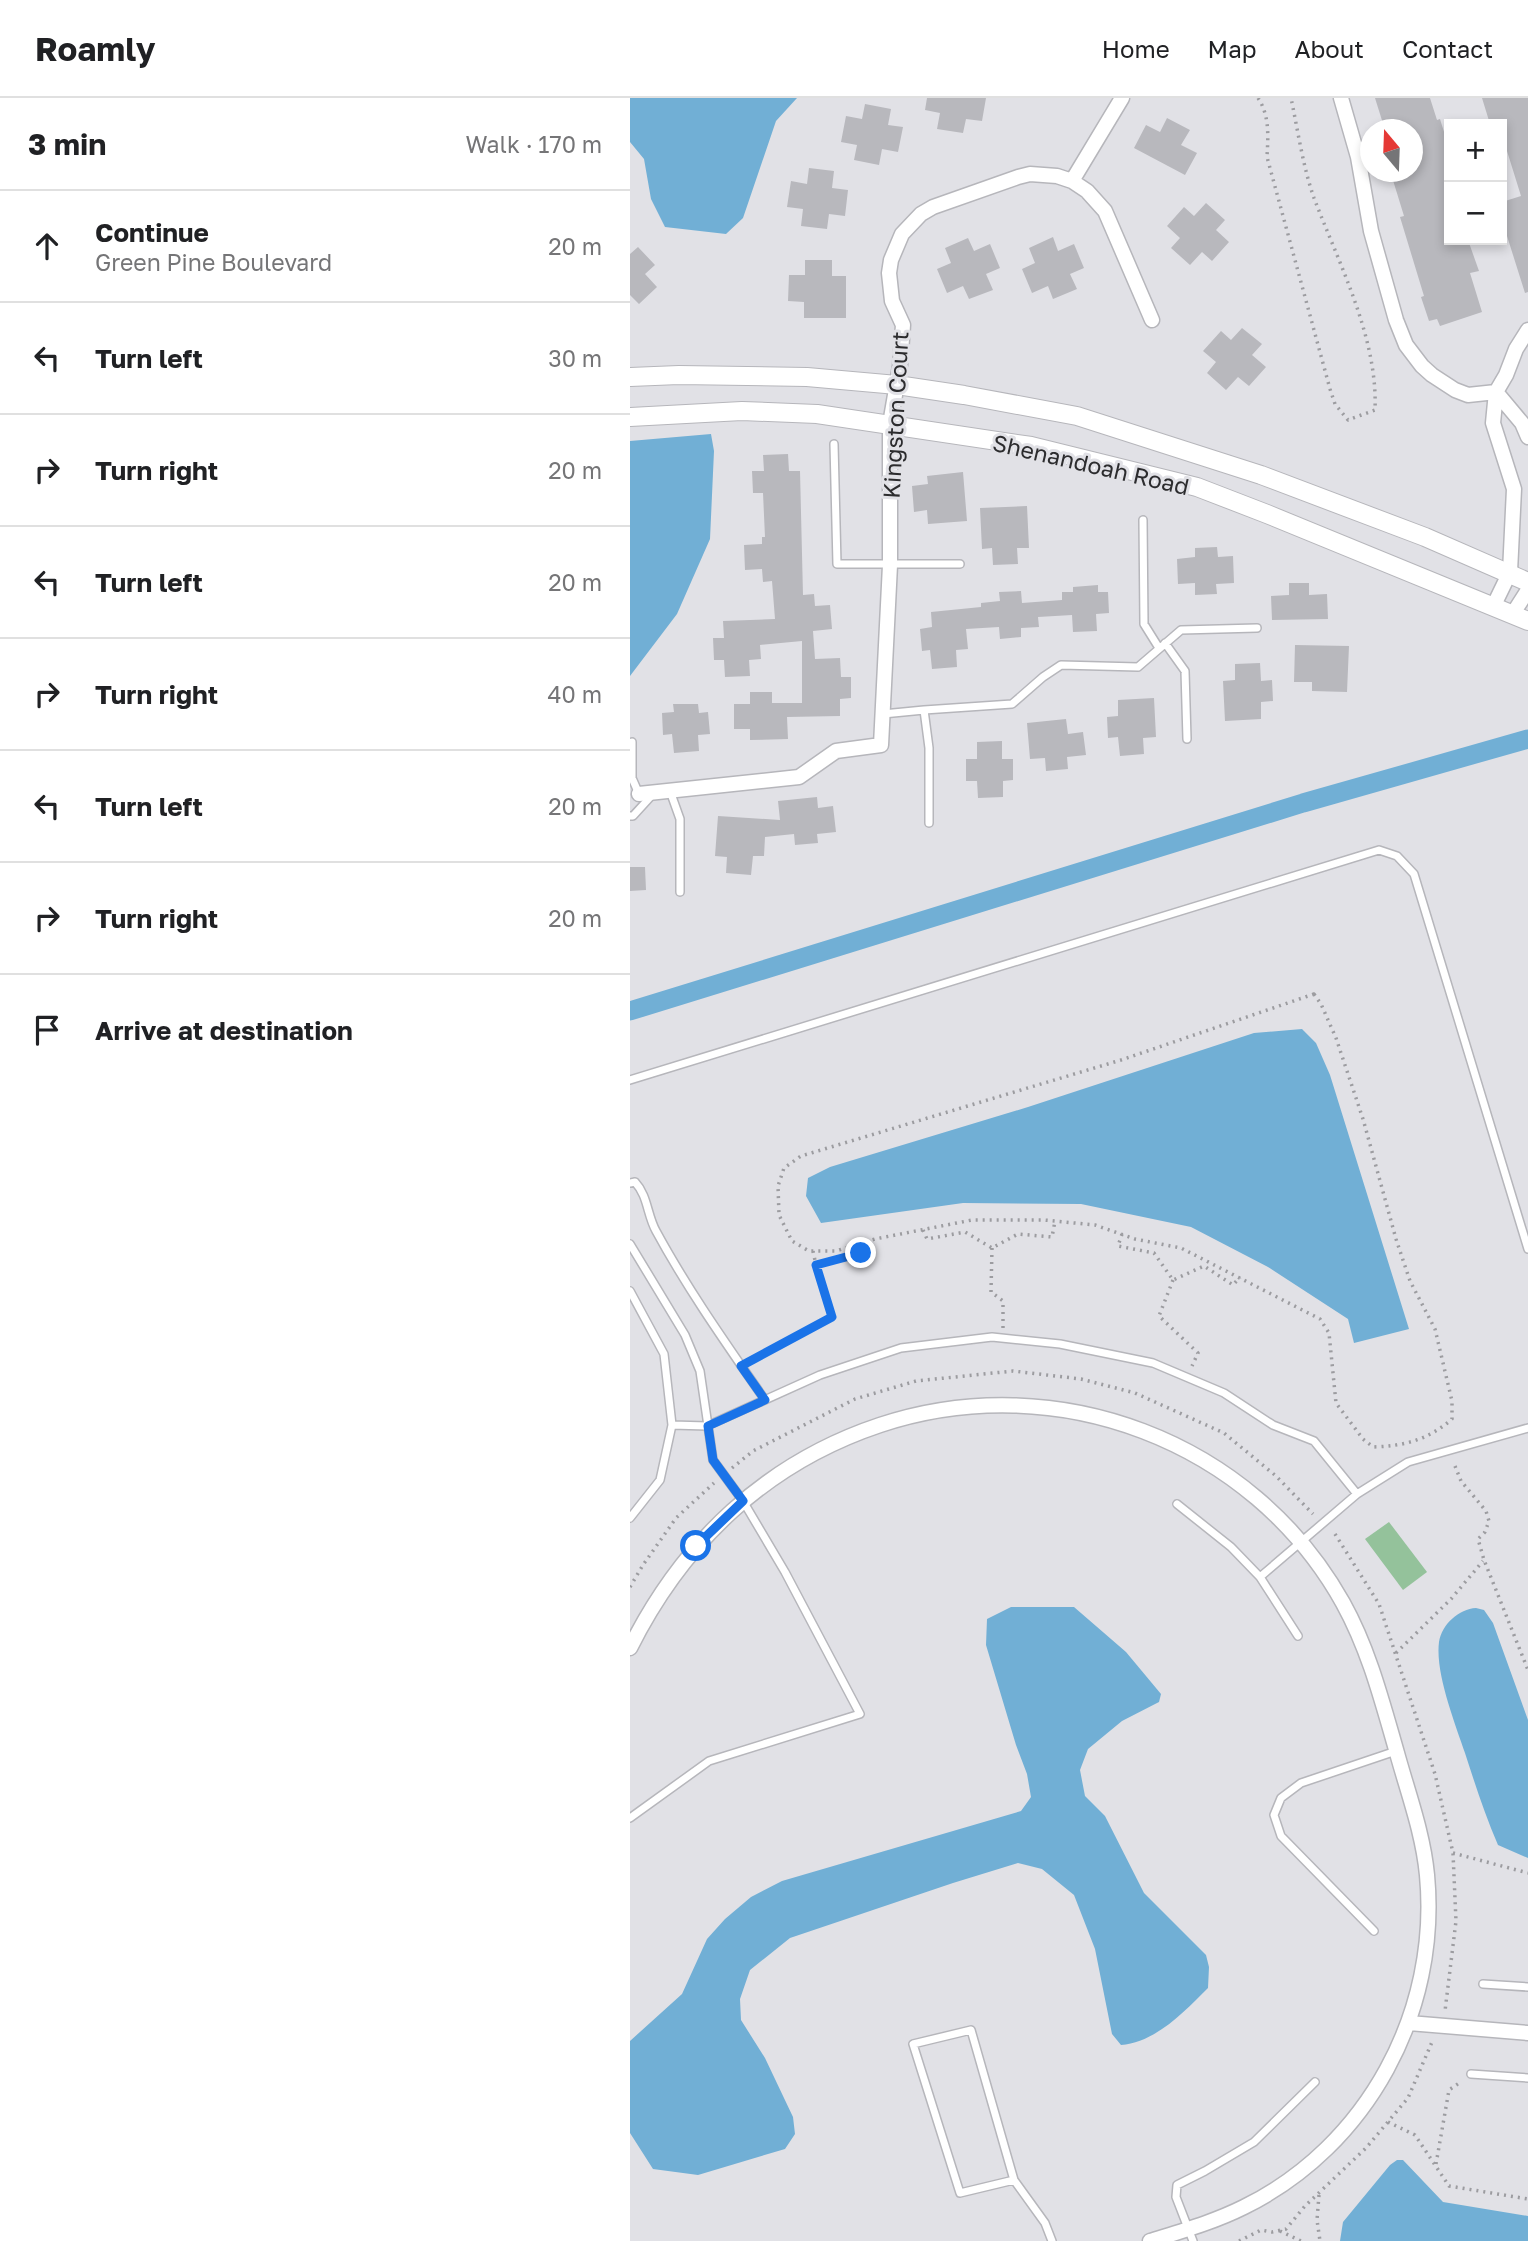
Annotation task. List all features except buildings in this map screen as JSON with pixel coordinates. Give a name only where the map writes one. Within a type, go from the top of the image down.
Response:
[{"type":"street","points":[[1122,98],[1072,181],[1087,191],[1105,211],[1152,320]]},
{"type":"street","points":[[1341,98],[1358,157],[1371,230],[1396,320],[1406,345],[1432,376],[1455,390],[1468,395],[1496,393]]},
{"type":"street","name":"Kingston Court","points":[[663,791],[799,777],[835,751],[881,745],[890,565],[890,424],[903,325],[892,300],[889,273],[896,247],[911,224],[933,207],[1018,177],[1044,174],[1072,181]]},
{"type":"street","points":[[1493,607],[1510,572],[1514,489],[1493,423],[1496,393],[1528,330]]},
{"type":"street","name":"Shenandoah Road","points":[[630,377],[807,377],[897,385],[1077,416],[1261,475],[1425,537],[1528,582]]},
{"type":"street","points":[[1496,393],[1522,424],[1528,437]]},
{"type":"street","name":"Shenandoah Road","points":[[630,417],[741,411],[817,414],[1031,446],[1196,487],[1520,618]]},
{"type":"street","points":[[1520,618],[1528,590]]},
{"type":"street","points":[[639,794],[663,791]]},
{"type":"street","points":[[630,1648],[667,1583],[696,1546],[743,1501],[815,1452],[858,1433],[902,1418],[958,1407],[992,1404],[1037,1406],[1082,1412],[1126,1424],[1181,1447],[1220,1470],[1256,1498],[1300,1543],[1318,1564],[1342,1602],[1362,1643],[1419,1831],[1427,1872],[1429,1913],[1421,1982],[1409,2022],[1392,2061],[1371,2097],[1336,2140],[1305,2168],[1271,2192],[1191,2235],[1150,2241]]},
{"type":"street","points":[[1409,2022],[1528,2033]]},
{"type":"lane","points":[[834,444],[837,564],[960,565]]},
{"type":"lane","points":[[1143,520],[1144,624],[1185,670],[1187,738]]},
{"type":"lane","points":[[883,714],[1012,704],[1061,665],[1138,667],[1181,630],[1257,628]]},
{"type":"lane","points":[[924,710],[929,748],[929,822]]},
{"type":"lane","points":[[632,742],[632,778],[639,794]]},
{"type":"lane","points":[[630,816],[663,791],[680,819],[680,892]]},
{"type":"lane","points":[[630,1080],[1379,850],[1397,856],[1414,874],[1528,1249]]},
{"type":"lane","points":[[630,1183],[635,1182],[642,1190],[654,1228],[712,1323],[765,1400]]},
{"type":"lane","points":[[630,1244],[685,1335],[700,1371],[713,1460],[743,1501],[785,1572],[860,1714],[709,1761],[630,1818]]},
{"type":"lane","points":[[630,1291],[664,1354],[672,1425],[660,1480],[630,1518]]},
{"type":"lane","points":[[672,1425],[708,1426],[820,1375],[901,1348],[1003,1338],[1060,1344],[1153,1363],[1224,1393],[1273,1425],[1314,1441],[1357,1494]]},
{"type":"lane","points":[[1260,1577],[1357,1494],[1408,1462],[1528,1428]]},
{"type":"lane","points":[[1177,1504],[1231,1547],[1260,1577],[1298,1636]]},
{"type":"lane","points":[[1374,1931],[1281,1836],[1274,1815],[1281,1798],[1301,1783],[1396,1751]]},
{"type":"lane","points":[[1483,1984],[1528,1987]]},
{"type":"lane","points":[[1014,2180],[960,2193],[914,2044],[971,2030],[1014,2180],[1045,2224],[1052,2241]]},
{"type":"lane","points":[[1471,2074],[1528,2078]]},
{"type":"lane","points":[[1191,2235],[1176,2197],[1177,2185],[1254,2142],[1315,2082]]},
{"type":"path","points":[[1258,98],[1263,106],[1268,129],[1267,157],[1330,389],[1335,404],[1348,420],[1376,410],[1369,353],[1351,289],[1313,195],[1291,98]]},
{"type":"path","points":[[1314,994],[1336,1038],[1363,1119],[1410,1281],[1435,1329],[1452,1401],[1451,1419],[1437,1433],[1398,1446],[1373,1447],[1363,1439],[1336,1403],[1329,1333],[1320,1320],[1181,1248],[1095,1225],[1055,1221],[972,1220],[876,1238],[836,1251],[809,1251],[792,1241],[779,1215],[778,1186],[784,1168],[801,1156],[1121,1060],[1314,994]]},
{"type":"path","points":[[992,1248],[1018,1234],[1052,1237],[1055,1221]]},
{"type":"path","points":[[923,1230],[927,1239],[965,1232],[992,1248]]},
{"type":"path","points":[[1122,1234],[1118,1246],[1154,1253],[1173,1280]]},
{"type":"path","points":[[816,1265],[861,1253],[860,1243]]},
{"type":"path","points":[[992,1248],[991,1292],[1003,1301],[1003,1338]]},
{"type":"path","points":[[741,1366],[832,1317],[813,1251]]},
{"type":"path","points":[[1186,1377],[1198,1353],[1159,1316],[1173,1280],[1204,1266],[1233,1285],[1240,1277]]},
{"type":"path","points":[[1455,1466],[1461,1481],[1486,1511],[1489,1521],[1485,1532],[1478,1539],[1528,1670]]},
{"type":"path","points":[[630,1587],[676,1518],[714,1483]]},
{"type":"path","points":[[1396,1653],[1451,1599],[1484,1560]]},
{"type":"path","points":[[1453,1853],[1528,1873]]},
{"type":"path","points":[[1239,2241],[1261,2230],[1286,2229],[1366,2148],[1408,2098],[1432,2042]]},
{"type":"path","points":[[1436,2166],[1449,2090],[1471,2074]]},
{"type":"path","points":[[1388,2122],[1415,2135],[1450,2186],[1528,2199]]},
{"type":"path","points":[[1319,2193],[1317,2220],[1320,2241]]},
{"type":"path","points":[[1278,2231],[1301,2241]]},
{"type":"green space","points":[[1389,1522],[1427,1572],[1403,1590],[1365,1539]]},
{"type":"water","points":[[630,98],[797,98],[776,121],[743,218],[726,234],[665,227],[651,199],[644,159],[630,142]]},
{"type":"water","points":[[711,434],[714,451],[710,539],[677,614],[630,676],[630,441]]},
{"type":"water","points":[[1302,1029],[1316,1043],[1330,1075],[1409,1329],[1354,1343],[1348,1319],[1268,1267],[1191,1227],[1081,1204],[963,1203],[821,1223],[806,1196],[808,1178],[830,1167],[1028,1107],[1254,1033]]},
{"type":"water","points":[[1011,1607],[1074,1607],[1126,1652],[1161,1694],[1159,1702],[1122,1721],[1088,1749],[1080,1770],[1085,1796],[1105,1816],[1144,1893],[1206,1955],[1209,1967],[1208,1988],[1158,2032],[1134,2043],[1121,2045],[1112,2034],[1095,1949],[1074,1895],[1042,1869],[1018,1863],[953,1883],[790,1938],[750,1970],[740,1999],[741,2020],[765,2058],[793,2117],[795,2134],[785,2149],[698,2175],[653,2169],[630,2133],[630,2041],[682,1994],[707,1939],[725,1919],[751,1897],[782,1881],[1021,1811],[1031,1797],[1027,1774],[986,1645],[987,1619]]},
{"type":"water","points":[[1476,1608],[1484,1610],[1493,1623],[1528,1720],[1528,1858],[1498,1845],[1476,1788],[1443,1683],[1439,1654],[1441,1635],[1458,1614]]},
{"type":"water","points":[[1397,2160],[1403,2160],[1443,2202],[1528,2216],[1528,2241],[1340,2241],[1343,2222]]},
{"type":"waterway","points":[[630,1011],[1303,803],[1528,739]]},
{"type":"route","points":[[696,1546],[743,1501],[713,1460],[708,1426],[765,1400],[741,1366],[832,1317],[816,1265],[861,1253]]}]
